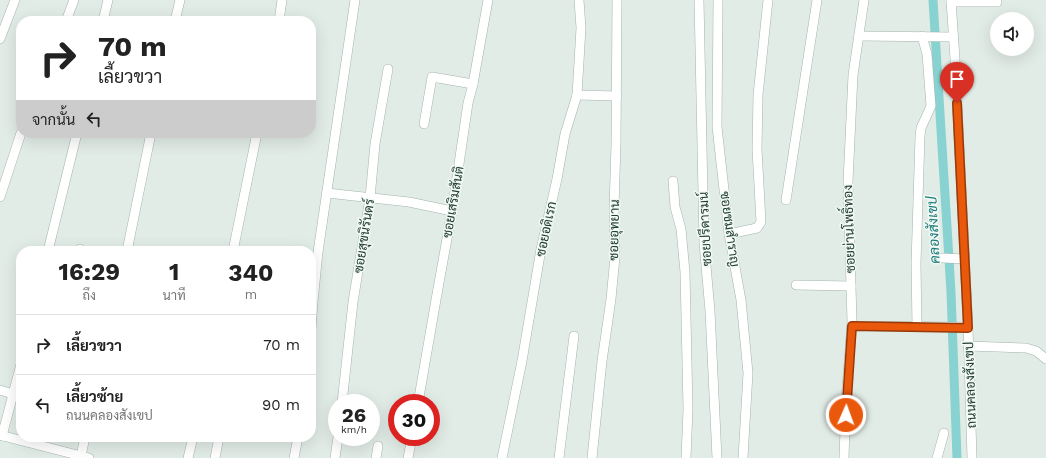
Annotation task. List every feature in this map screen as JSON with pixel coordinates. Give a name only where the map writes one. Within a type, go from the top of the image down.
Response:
[{"type":"street","points":[[0,40],[15,0]]},
{"type":"street","points":[[68,16],[74,0]]},
{"type":"street","points":[[105,16],[108,0]]},
{"type":"street","points":[[176,16],[180,0]]},
{"type":"street","points":[[280,16],[282,0]]},
{"type":"street","points":[[316,273],[355,0]]},
{"type":"street","name":"ซอยเสริมสันติ","points":[[420,394],[452,211],[468,103],[473,84],[488,0]]},
{"type":"street","name":"ซอยอดิเรก","points":[[502,458],[521,368],[541,249],[557,180],[565,134],[577,95],[581,28],[579,0]]},
{"type":"street","name":"ซอยอุทยาน","points":[[592,458],[615,257],[614,208],[617,96],[617,0]]},
{"type":"street","name":"ซอยปรีดารมน์","points":[[699,0],[704,243],[710,311],[717,458]]},
{"type":"street","name":"ซอยชมสำราญ","points":[[718,0],[717,127],[729,234],[741,300],[748,373],[743,458]]},
{"type":"street","points":[[729,234],[757,228],[761,222],[757,149],[758,95],[768,0]]},
{"type":"street","points":[[786,200],[817,0]]},
{"type":"street","name":"ซอยย่านโพธิ์ทอง","points":[[844,458],[846,401],[852,326],[848,182],[853,75],[860,36],[864,0]]},
{"type":"street","points":[[951,1],[997,2]]},
{"type":"street","name":"ถนนคลองสังเขป","points":[[951,1],[968,328],[972,458]]},
{"type":"street","points":[[860,36],[953,37]]},
{"type":"street","points":[[917,327],[916,264],[920,136],[921,128],[931,106],[924,36]]},
{"type":"street","name":"ซอยสุขนิรันดร์","points":[[343,394],[353,302],[370,198],[375,144],[388,69]]},
{"type":"street","points":[[424,124],[432,77],[473,84]]},
{"type":"street","points":[[577,95],[617,96]]},
{"type":"street","points":[[0,197],[19,138]]},
{"type":"street","points":[[49,246],[75,138]]},
{"type":"street","points":[[128,246],[150,138]]},
{"type":"street","points":[[235,246],[256,138]]},
{"type":"street","points":[[673,181],[675,207],[681,228],[685,280],[688,409],[686,458]]},
{"type":"street","points":[[327,193],[409,202],[452,211]]},
{"type":"street","points":[[943,258],[964,259]]},
{"type":"street","points":[[796,286],[851,286]]},
{"type":"street","points":[[852,326],[968,328]]},
{"type":"street","points":[[559,458],[574,336]]},
{"type":"street","points":[[968,346],[1026,348],[1036,351],[1046,359]]},
{"type":"street","points":[[16,383],[1,436],[16,440]]},
{"type":"street","points":[[0,390],[13,394]]},
{"type":"street","points":[[937,458],[944,433]]},
{"type":"street","points":[[25,442],[85,457],[85,442]]},
{"type":"street","points":[[188,458],[192,442]]},
{"type":"street","points":[[215,458],[218,442]]},
{"type":"street","points":[[294,458],[297,442]]},
{"type":"street","points":[[335,458],[337,446]]},
{"type":"street","points":[[376,458],[378,446]]},
{"type":"street","points":[[408,458],[410,446]]},
{"type":"waterway","name":"คลองสังเขป","points":[[933,0],[951,292],[957,458]]},
{"type":"route","points":[[846,415],[852,326],[968,328],[957,103]]}]
